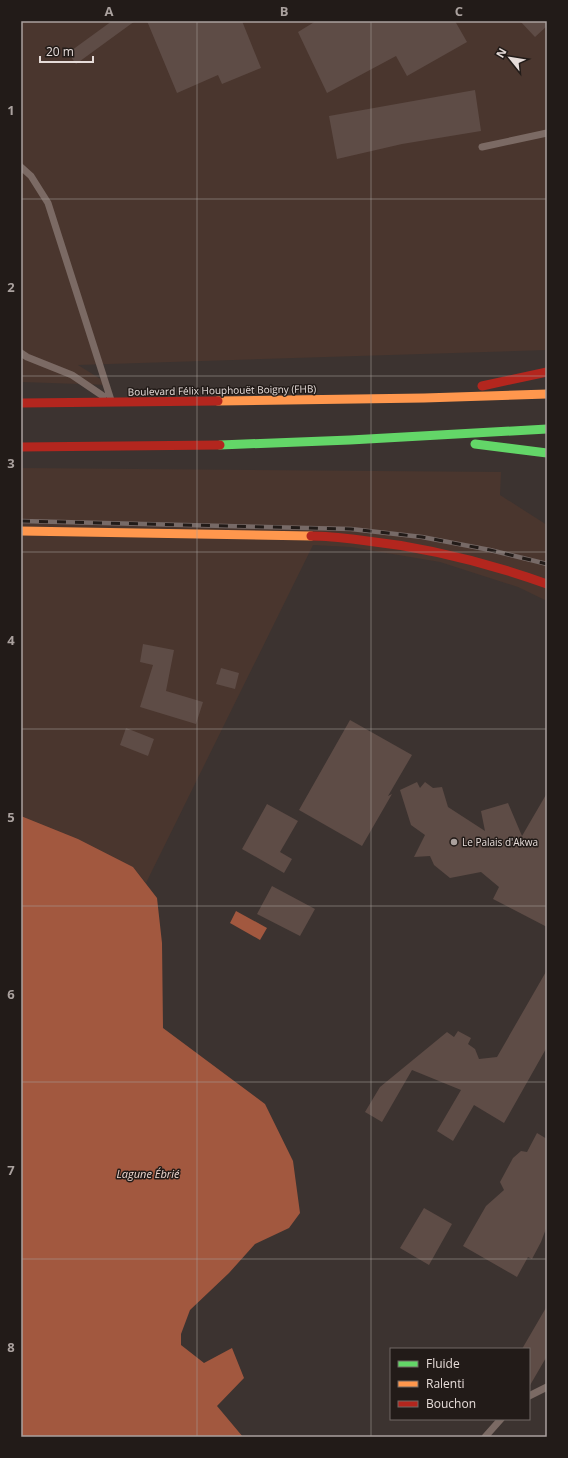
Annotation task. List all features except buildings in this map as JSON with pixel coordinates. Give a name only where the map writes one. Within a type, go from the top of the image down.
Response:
[{"type":"main road","points":[[424,398],[547,372]]},
{"type":"main road","points":[[424,398],[547,394]]},
{"type":"main road","name":"Boulevard Félix Houphouët Boigny (FHB)","points":[[21,403],[424,398]]},
{"type":"main road","points":[[21,447],[118,448],[422,438],[547,429]]},
{"type":"main road","points":[[422,438],[547,453]]},
{"type":"main road","points":[[21,531],[306,536],[351,539],[438,552],[522,574],[547,584]]},
{"type":"lane","points":[[482,147],[547,133]]},
{"type":"lane","points":[[21,167],[31,176],[48,203],[112,402]]},
{"type":"lane","points":[[21,352],[27,357],[72,376],[112,402]]},
{"type":"lane","points":[[530,1396],[547,1387]]},
{"type":"lane","points":[[485,1437],[500,1420]]},
{"type":"shaded area","points":[[21,21],[547,21],[547,350],[78,365],[110,385],[21,382]]},
{"type":"shaded area","points":[[21,468],[501,472],[500,495],[547,525],[547,601],[518,587],[440,562],[351,547],[313,545],[146,883],[133,867],[78,839],[21,816]]},
{"type":"water","name":"Lagune Ébrié","points":[[21,816],[78,839],[133,867],[157,898],[162,943],[163,1028],[265,1104],[293,1161],[300,1213],[289,1228],[255,1244],[229,1273],[190,1310],[181,1334],[181,1345],[204,1363],[232,1348],[244,1378],[217,1406],[243,1437],[21,1437]]},
{"type":"water","points":[[236,911],[267,928],[260,940],[230,923]]},
{"type":"railway","points":[[21,521],[351,529],[422,537],[490,550],[547,564]]},
{"type":"traffic: fast","points":[[220,445],[350,440],[547,429]]},
{"type":"traffic: fast","points":[[475,444],[547,453]]},
{"type":"traffic: slow","points":[[218,401],[424,398],[547,394]]},
{"type":"traffic: slow","points":[[21,531],[311,536]]},
{"type":"traffic: jam","points":[[482,386],[547,372]]},
{"type":"traffic: jam","points":[[21,403],[218,401]]},
{"type":"traffic: jam","points":[[21,447],[220,445]]},
{"type":"traffic: jam","points":[[311,536],[336,537],[431,551],[478,562],[547,584]]},
{"type":"place","name":"Le Palais d'Akwa","points":[[454,842]]}]
